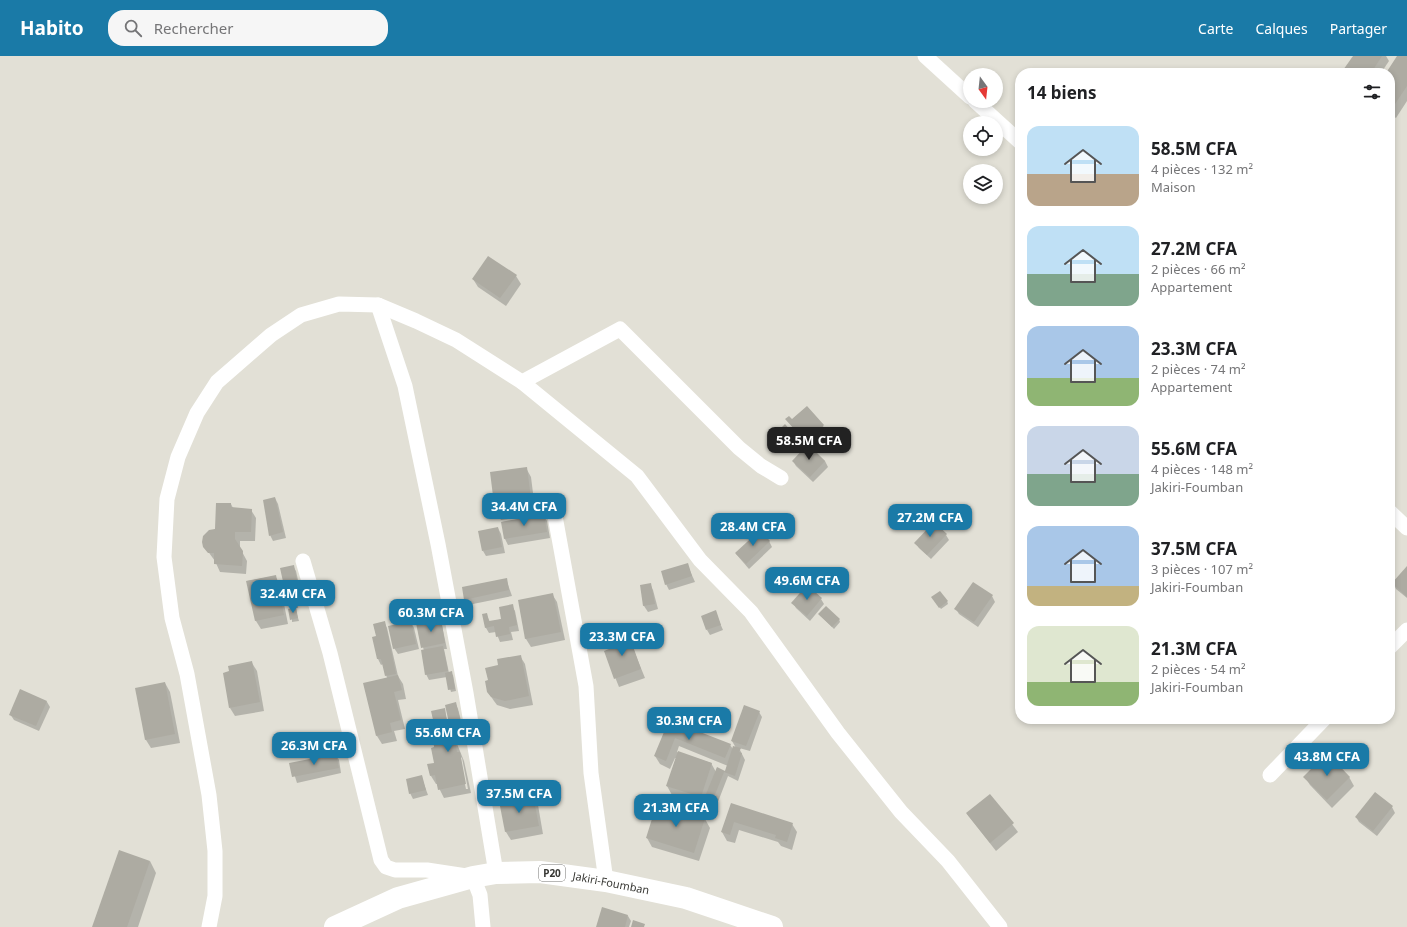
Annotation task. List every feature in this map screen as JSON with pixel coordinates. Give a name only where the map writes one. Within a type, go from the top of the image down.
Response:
[{"type":"main road","name":"Jakiri-Foumban","points":[[335,927],[398,898],[473,876],[496,873],[540,872],[606,882],[686,898],[772,927]]},
{"type":"street","points":[[925,56],[963,91]]},
{"type":"street","points":[[983,108],[1015,137]]},
{"type":"street","points":[[209,927],[215,896],[215,851],[209,795],[189,681],[172,618],[164,557],[167,499],[178,456],[197,413],[217,382],[271,335],[301,315],[339,304],[378,305],[456,340],[522,382],[637,476],[700,560],[751,612],[838,733],[892,800],[948,861],[1000,927]]},
{"type":"street","points":[[378,305],[405,386],[441,557],[466,693],[496,873]]},
{"type":"street","points":[[522,382],[620,329],[739,448],[761,466],[781,478]]},
{"type":"street","points":[[553,505],[586,686],[591,773],[606,882]]},
{"type":"street","points":[[1395,517],[1407,528]]},
{"type":"street","points":[[303,561],[330,653],[381,860],[386,867],[395,870],[427,870],[473,876],[480,895],[483,927]]},
{"type":"street","points":[[1395,642],[1407,630]]},
{"type":"street","points":[[1270,775],[1319,724]]},
{"type":"building","points":[[1353,56],[1382,56],[1374,68],[1345,68]]},
{"type":"building","points":[[1397,56],[1407,56],[1407,86],[1395,104],[1395,68],[1389,68]]},
{"type":"building","points":[[488,256],[517,275],[500,298],[472,279]]},
{"type":"building","points":[[807,406],[824,425],[806,442],[785,419],[789,416],[792,419]]},
{"type":"building","points":[[785,424],[790,430],[782,437],[777,432]]},
{"type":"building","points":[[808,444],[825,461],[810,477],[792,461]]},
{"type":"building","points":[[527,467],[532,507],[495,512],[490,472]]},
{"type":"building","points":[[275,497],[283,532],[269,536],[263,500]]},
{"type":"building","points":[[216,503],[231,503],[231,507],[252,509],[251,532],[235,532],[235,539],[243,551],[242,566],[214,564],[214,553],[208,553],[203,547],[203,536],[209,530],[215,529]]},
{"type":"building","points":[[544,514],[547,532],[504,539],[501,522]]},
{"type":"building","points":[[934,522],[947,534],[927,555],[914,543]]},
{"type":"building","points":[[498,527],[502,547],[482,551],[478,531]]},
{"type":"building","points":[[760,530],[770,541],[746,564],[735,553]]},
{"type":"building","points":[[688,563],[692,576],[665,585],[661,571]]},
{"type":"building","points":[[294,565],[300,596],[294,597],[295,602],[288,604],[280,568]]},
{"type":"building","points":[[1407,566],[1407,597],[1395,586],[1395,580]]},
{"type":"building","points":[[276,575],[284,615],[255,621],[246,581]]},
{"type":"building","points":[[507,578],[509,590],[464,600],[462,587]]},
{"type":"building","points":[[973,582],[993,595],[974,622],[954,609]]},
{"type":"building","points":[[651,583],[655,604],[643,606],[640,585]]},
{"type":"building","points":[[807,585],[822,598],[807,616],[791,603]]},
{"type":"building","points":[[940,591],[948,601],[939,608],[931,597]]},
{"type":"building","points":[[553,593],[561,632],[525,639],[518,600]]},
{"type":"building","points":[[513,604],[517,625],[509,627],[510,634],[496,637],[494,626],[485,628],[482,614],[487,613],[489,621],[501,619],[499,607]]},
{"type":"building","points":[[826,606],[840,619],[832,627],[818,614]]},
{"type":"building","points":[[296,607],[298,618],[290,620],[288,609]]},
{"type":"building","points":[[438,608],[440,615],[415,621],[413,614]]},
{"type":"building","points":[[716,610],[721,625],[706,630],[701,616]]},
{"type":"building","points":[[441,618],[445,643],[421,648],[416,623]]},
{"type":"building","points":[[385,621],[396,674],[385,676],[381,659],[377,659],[372,637],[376,636],[373,624]]},
{"type":"building","points":[[411,621],[416,644],[393,649],[388,626]]},
{"type":"building","points":[[629,635],[641,669],[614,679],[604,651],[609,649],[607,642]]},
{"type":"building","points":[[443,646],[448,671],[425,675],[421,650]]},
{"type":"building","points":[[521,655],[529,696],[505,701],[491,697],[487,692],[485,681],[488,680],[485,668],[498,665],[497,659]]},
{"type":"building","points":[[252,661],[260,702],[229,708],[223,673],[229,671],[228,666]]},
{"type":"building","points":[[452,671],[455,689],[448,690],[445,673]]},
{"type":"building","points":[[398,675],[402,690],[394,692],[401,720],[390,723],[392,732],[376,736],[363,683]]},
{"type":"building","points":[[165,682],[175,734],[145,740],[135,688]]},
{"type":"building","points":[[20,689],[47,701],[36,726],[9,715]]},
{"type":"building","points":[[456,702],[463,731],[451,733],[454,735],[457,752],[460,752],[466,784],[438,790],[435,775],[430,776],[427,764],[434,763],[431,748],[434,747],[433,735],[448,731],[446,726],[440,728],[439,726],[449,723],[445,705]]},
{"type":"building","points":[[744,705],[760,711],[746,746],[731,741]]},
{"type":"building","points":[[445,708],[447,721],[434,724],[431,711]]},
{"type":"building","points":[[669,720],[731,744],[725,758],[675,738],[666,761],[654,756]]},
{"type":"building","points":[[733,746],[741,748],[739,752],[742,753],[735,776],[724,772],[712,802],[704,799],[717,767],[725,771]]},
{"type":"building","points":[[678,751],[712,763],[701,797],[666,786]]},
{"type":"building","points":[[1327,753],[1350,777],[1327,800],[1303,777]]},
{"type":"building","points":[[336,754],[339,768],[292,777],[289,763]]},
{"type":"building","points":[[422,775],[426,790],[409,794],[406,779]]},
{"type":"building","points":[[1375,792],[1393,806],[1373,831],[1355,817]]},
{"type":"building","points":[[990,794],[1014,823],[990,843],[966,813]]},
{"type":"building","points":[[533,795],[539,826],[505,832],[499,801]]},
{"type":"building","points":[[657,803],[705,818],[694,853],[646,838]]},
{"type":"building","points":[[731,803],[793,823],[787,842],[775,838],[776,835],[734,822],[730,835],[721,832]]},
{"type":"building","points":[[119,850],[150,861],[127,927],[92,927]]},
{"type":"building","points":[[602,907],[628,915],[625,927],[596,927]]},
{"type":"building","points":[[633,920],[645,924],[644,927],[631,927]]}]
